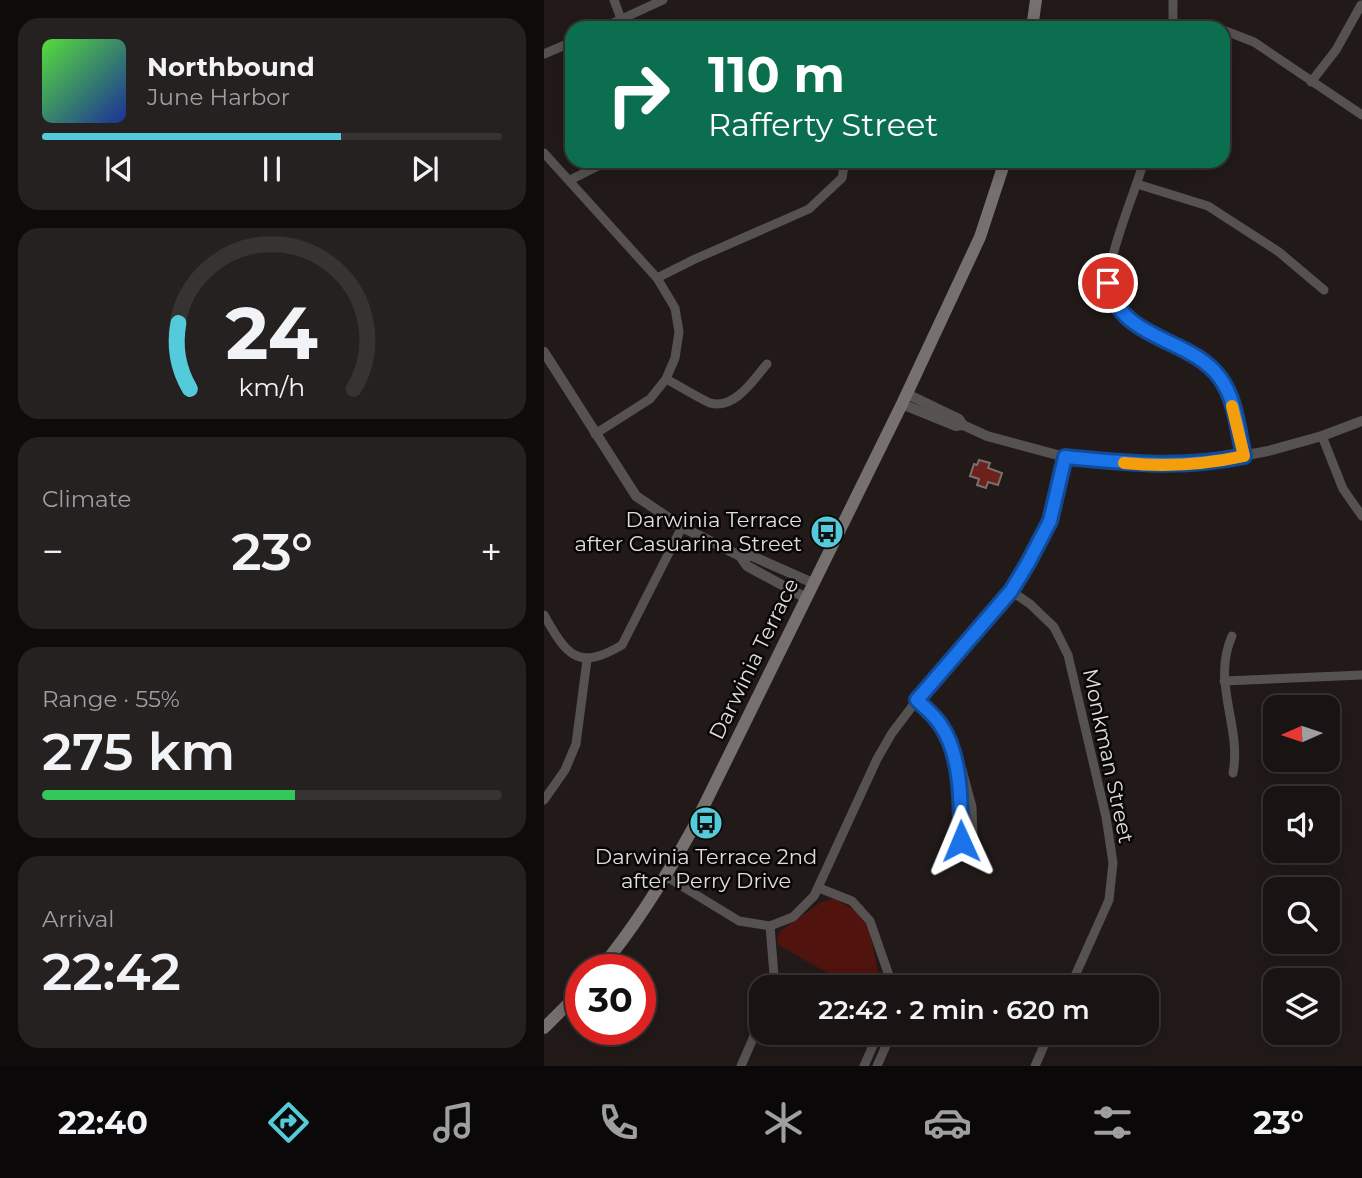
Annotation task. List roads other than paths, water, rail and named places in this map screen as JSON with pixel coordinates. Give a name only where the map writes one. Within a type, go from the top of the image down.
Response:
[{"type":"main road","points":[[1033,21],[1036,0]]},
{"type":"main road","name":"Darwinia Terrace","points":[[613,954],[666,877],[693,828],[905,399],[980,237],[1003,168]]},
{"type":"main road","points":[[544,1028],[565,1007]]},
{"type":"street","points":[[614,0],[621,19]]},
{"type":"street","points":[[617,21],[663,0]]},
{"type":"street","points":[[1173,0],[1173,21]]},
{"type":"street","points":[[1311,82],[1336,50],[1361,5]]},
{"type":"street","points":[[1230,33],[1254,42],[1362,115]]},
{"type":"street","points":[[544,54],[565,45]]},
{"type":"street","points":[[544,153],[657,278],[675,308],[679,332],[675,358],[666,379],[650,399],[595,433]]},
{"type":"street","points":[[570,180],[594,168]]},
{"type":"street","points":[[657,278],[809,209],[842,178],[844,168]]},
{"type":"street","points":[[1142,168],[1110,265],[1108,283],[1111,297],[1119,311],[1136,324],[1203,362],[1220,378],[1229,396],[1244,456]]},
{"type":"street","points":[[1137,184],[1208,206],[1279,252],[1324,289]]},
{"type":"street","points":[[544,352],[636,496],[682,527],[741,556],[752,556],[813,583]]},
{"type":"street","points":[[666,379],[710,403],[722,404],[734,399],[767,363]]},
{"type":"street","points":[[905,399],[959,419],[963,425],[987,436],[1065,457],[1152,466],[1210,462],[1244,456],[1322,436],[1362,422]]},
{"type":"street","points":[[1322,436],[1343,488],[1362,516]]},
{"type":"street","points":[[666,877],[739,921],[770,926],[793,917],[814,896],[877,759],[892,733],[1011,591],[1050,521],[1065,457]]},
{"type":"street","points":[[544,615],[560,644],[587,660],[604,656],[622,645],[682,527]]},
{"type":"street","points":[[741,556],[747,566],[806,598]]},
{"type":"street","name":"Monkman Street","points":[[1011,591],[1054,626],[1068,655],[1106,817],[1113,863],[1109,900],[1075,975]]},
{"type":"street","points":[[1232,636],[1225,653],[1224,681],[1237,755],[1233,773]]},
{"type":"street","points":[[544,800],[565,770],[576,744],[587,660]]},
{"type":"street","points":[[1224,681],[1362,676]]},
{"type":"street","points":[[917,700],[940,723],[967,782],[974,817],[973,840],[967,845],[961,839],[957,762]]},
{"type":"street","points":[[819,888],[852,901],[871,921],[889,975]]},
{"type":"street","points":[[770,926],[776,975]]},
{"type":"street","points":[[883,953],[886,975]]},
{"type":"street","points":[[741,1066],[750,1045]]},
{"type":"street","points":[[864,1066],[873,1045]]},
{"type":"street","points":[[876,1066],[886,1045]]},
{"type":"street","points":[[1035,1066],[1044,1045]]},
{"type":"place","name":"Darwinia Terrace after Casuarina Street","points":[[827,532]]},
{"type":"place","name":"Darwinia Terrace 2nd after Perry Drive","points":[[706,823]]}]
